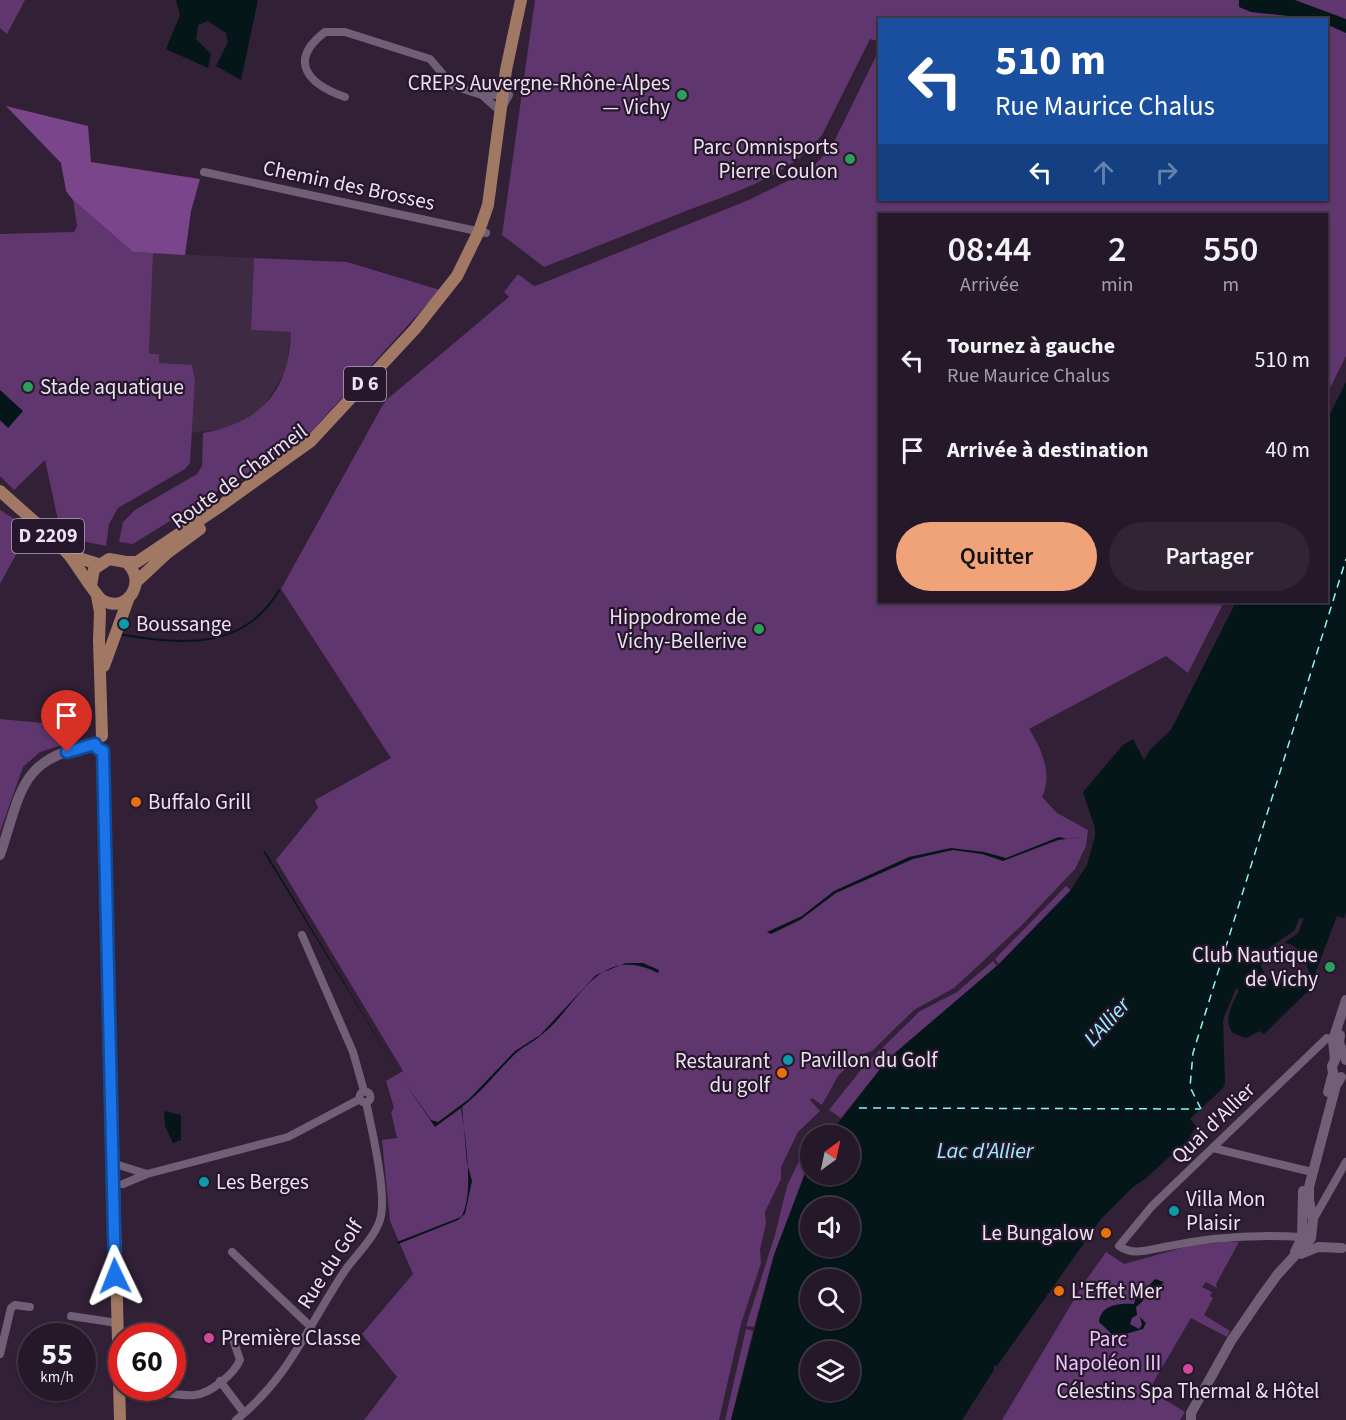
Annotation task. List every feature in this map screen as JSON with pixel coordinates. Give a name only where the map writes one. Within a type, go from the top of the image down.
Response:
[{"type":"main road","name":"Route de Charmeil","points":[[126,562],[137,562],[311,441],[437,304],[458,276],[483,232],[521,0]]},
{"type":"main road","name":"Route de Charmeil","points":[[136,582],[166,554],[316,446],[406,345],[443,308],[467,274],[499,181],[505,133],[504,101]]},
{"type":"main road","name":"D 2209","points":[[0,484],[71,551],[98,564]]},
{"type":"main road","name":"D 2209","points":[[0,491],[67,554],[94,591]]},
{"type":"main road","points":[[101,685],[105,658],[136,582],[134,570],[126,562],[114,558],[98,564],[92,574],[100,612],[100,744],[117,1323]]},
{"type":"main road","points":[[94,591],[112,603],[129,597]]},
{"type":"main road","points":[[0,855],[22,792],[32,771],[51,757],[100,744]]},
{"type":"main road","points":[[1310,1241],[1302,1200],[1340,1075],[1332,1066],[1342,1060],[1333,1040],[1346,1000]]},
{"type":"main road","points":[[1333,1040],[1346,1017]]},
{"type":"main road","points":[[1191,1420],[1196,1416],[1236,1337],[1265,1291],[1295,1254],[1310,1241],[1314,1220],[1309,1200],[1309,1171]]},
{"type":"main road","points":[[1310,1241],[1344,1249]]},
{"type":"main road","points":[[119,1401],[120,1420]]},
{"type":"street","points":[[345,97],[324,90],[309,77],[306,64],[308,53],[325,32],[345,32],[430,59],[453,86],[504,101]]},
{"type":"street","points":[[482,95],[504,101]]},
{"type":"street","name":"Chemin des Brosses","points":[[204,172],[483,232]]},
{"type":"street","name":"Rue du Golf","points":[[236,1420],[273,1387],[380,1218],[376,1154],[353,1052],[302,934]]},
{"type":"street","name":"Quai d'Allier","points":[[1285,1236],[1199,1239],[1138,1252],[1125,1250],[1119,1246],[1152,1206],[1333,1040]]},
{"type":"street","points":[[123,1184],[147,1174],[288,1137],[363,1097]]},
{"type":"street","points":[[1213,1148],[1309,1171]]},
{"type":"street","points":[[1314,1220],[1346,1162]]},
{"type":"street","points":[[112,1163],[147,1174]]},
{"type":"street","points":[[1285,1236],[1310,1241]]},
{"type":"street","points":[[1285,1236],[1293,1242],[1295,1254]]},
{"type":"street","points":[[232,1252],[311,1327]]},
{"type":"street","points":[[0,1354],[11,1308],[15,1305],[30,1307]]},
{"type":"street","points":[[71,1316],[117,1323]]},
{"type":"street","points":[[186,1394],[205,1392],[236,1370],[240,1360],[233,1339]]},
{"type":"street","points":[[220,1381],[244,1413]]},
{"type":"shaded area","points":[[6,106],[88,126],[91,162],[200,179],[191,211],[185,255],[133,252],[73,200],[66,191],[61,163]]},
{"type":"shaded area","points":[[153,253],[254,258],[251,330],[291,332],[286,370],[266,403],[248,419],[228,428],[192,433],[195,381],[192,373],[158,363],[149,354]]},
{"type":"green space","points":[[0,0],[25,0],[7,34],[0,28]]},
{"type":"green space","points":[[535,0],[1346,0],[1346,356],[1328,392],[1328,213],[878,213],[878,603],[1223,603],[1188,673],[1166,656],[1029,729],[1042,754],[1046,771],[1042,797],[1057,813],[1088,830],[1086,846],[1075,869],[1022,925],[954,988],[914,1010],[872,1051],[858,1056],[838,1076],[822,1105],[812,1098],[810,1100],[820,1111],[805,1125],[800,1125],[800,1130],[781,1167],[781,1179],[765,1212],[766,1224],[760,1249],[761,1263],[741,1324],[719,1420],[364,1420],[397,1377],[362,1334],[413,1274],[390,1221],[382,1140],[397,1138],[391,1112],[394,1108],[386,1081],[403,1071],[276,860],[318,808],[315,800],[391,758],[281,589],[385,401],[509,297],[504,292],[518,274],[534,286],[538,285],[751,199],[810,170],[831,148],[878,52],[878,201],[1328,201],[1328,18],[878,18],[877,41],[870,39],[822,135],[792,163],[755,184],[544,267],[502,235]]},
{"type":"green space","points":[[73,200],[133,252],[153,253],[149,354],[159,354],[159,363],[192,365],[195,381],[190,463],[185,469],[118,508],[109,524],[106,546],[72,539],[59,525],[45,460],[14,490],[0,476],[0,234],[74,232],[77,226]]},
{"type":"green space","points":[[254,258],[347,262],[440,290],[308,435],[133,544],[119,542],[123,522],[135,510],[197,474],[202,466],[203,433],[241,421],[256,412],[278,387],[285,372],[291,332],[251,330]]},
{"type":"green space","points":[[0,510],[30,529],[0,584]]},
{"type":"green space","points":[[0,719],[54,724],[75,741],[40,752],[23,767],[0,832]]},
{"type":"green space","points":[[1066,886],[1071,890],[999,964],[995,959]]},
{"type":"green space","points":[[993,961],[997,966],[888,1059],[841,1118],[829,1110],[864,1066],[920,1011],[957,992]]},
{"type":"green space","points":[[800,1159],[800,1185],[802,1185],[774,1255],[754,1327],[746,1326],[775,1235],[787,1186]]},
{"type":"green space","name":"Parc Napoléon III","points":[[1239,1242],[1216,1284],[1217,1288],[1206,1282],[1202,1287],[1212,1292],[1210,1296],[1213,1298],[1204,1315],[1230,1331],[1227,1337],[1191,1318],[1149,1390],[1185,1412],[1180,1420],[1002,1420],[1084,1283],[1106,1252],[1124,1264],[1189,1246]]},
{"type":"green space","points":[[746,1329],[753,1331],[731,1420],[725,1420]]},
{"type":"water","points":[[176,0],[258,0],[241,80],[216,66],[228,42],[226,33],[208,21],[198,25],[196,39],[211,54],[208,68],[166,49],[180,15]]},
{"type":"water","points":[[1239,0],[1295,0],[1346,19],[1346,33],[1328,25],[1328,18],[1251,12],[1239,7]]},
{"type":"water","name":"Lac d'Allier","points":[[1346,382],[1346,912],[1344,918],[1337,916],[1313,979],[1299,951],[1290,944],[1284,943],[1298,933],[1304,918],[1299,919],[1294,931],[1266,950],[1261,966],[1266,977],[1277,983],[1288,983],[1303,974],[1311,988],[1264,1034],[1260,1031],[1246,1038],[1233,1033],[1228,1022],[1239,990],[1236,988],[1223,1020],[1225,1082],[1223,1088],[1190,1119],[1196,1126],[1189,1139],[1133,1187],[1101,1219],[997,1366],[994,1365],[994,1370],[962,1420],[731,1420],[774,1255],[800,1185],[860,1185],[860,1125],[837,1125],[888,1059],[999,964],[1070,891],[1087,865],[1095,836],[1095,828],[1083,792],[1123,745],[1133,739],[1144,760],[1150,750],[1171,730],[1235,603],[1328,603],[1328,418]]},
{"type":"water","points":[[0,390],[23,411],[8,428],[0,420]]},
{"type":"water","points":[[1059,837],[1066,839],[1003,861],[982,854],[953,850],[913,859],[836,893],[800,920],[771,934],[767,932],[802,916],[834,891],[909,857],[951,848],[984,852],[1006,858]]},
{"type":"water","points":[[263,851],[265,851],[399,1074]]},
{"type":"water","points":[[626,963],[643,963],[659,970],[658,973],[637,966],[619,966]]},
{"type":"water","points":[[603,972],[590,982],[554,1024],[537,1038],[517,1052],[462,1107],[464,1127],[461,1108],[435,1127],[403,1080],[431,1120],[438,1122],[469,1099],[515,1051],[540,1035],[596,975]]},
{"type":"water","points":[[164,1111],[181,1115],[181,1140],[173,1143],[165,1126]]},
{"type":"water","points":[[468,1166],[472,1181],[465,1214],[458,1220],[398,1244],[397,1242],[461,1217],[467,1194]]},
{"type":"water","points":[[1155,1279],[1164,1282],[1160,1286],[1159,1294],[1144,1297],[1136,1307],[1137,1315],[1132,1318],[1130,1324],[1139,1329],[1142,1325],[1140,1317],[1146,1323],[1143,1329],[1115,1337],[1099,1322],[1103,1311],[1107,1308],[1134,1304],[1138,1289],[1146,1289]]},
{"type":"waterway","points":[[119,634],[188,641],[229,634],[248,624],[265,610],[279,590]]},
{"type":"ferry route","points":[[1201,1109],[1190,1087],[1193,1053],[1346,559]]},
{"type":"ferry route","points":[[859,1108],[1200,1109]]},
{"type":"place","name":"CREPS Auvergne-Rhône-Alpes — Vichy","points":[[682,95]]},
{"type":"place","name":"Parc Omnisports Pierre Coulon","points":[[850,159]]},
{"type":"place","name":"Stade aquatique","points":[[28,387]]},
{"type":"place","name":"Boussange","points":[[124,624]]},
{"type":"place","name":"Hippodrome de Vichy-Bellerive","points":[[759,629]]},
{"type":"place","name":"Buffalo Grill","points":[[136,802]]},
{"type":"place","name":"Club Nautique de Vichy","points":[[1330,967]]},
{"type":"place","name":"Pavillon du Golf","points":[[788,1060]]},
{"type":"place","name":"Restaurant du golf","points":[[782,1073]]},
{"type":"place","name":"Les Berges","points":[[204,1182]]},
{"type":"place","name":"Villa Mon Plaisir","points":[[1174,1211]]},
{"type":"place","name":"Le Bungalow","points":[[1106,1233]]},
{"type":"place","name":"L'Effet Mer","points":[[1059,1291]]},
{"type":"place","name":"Première Classe","points":[[209,1338]]},
{"type":"place","name":"Célestins Spa Thermal & Hôtel","points":[[1188,1369]]},
{"type":"route","points":[[67,752],[95,744],[103,751],[115,1276]]},
{"type":"water label","name":"L'Allier","points":[[1107,1022]]}]
